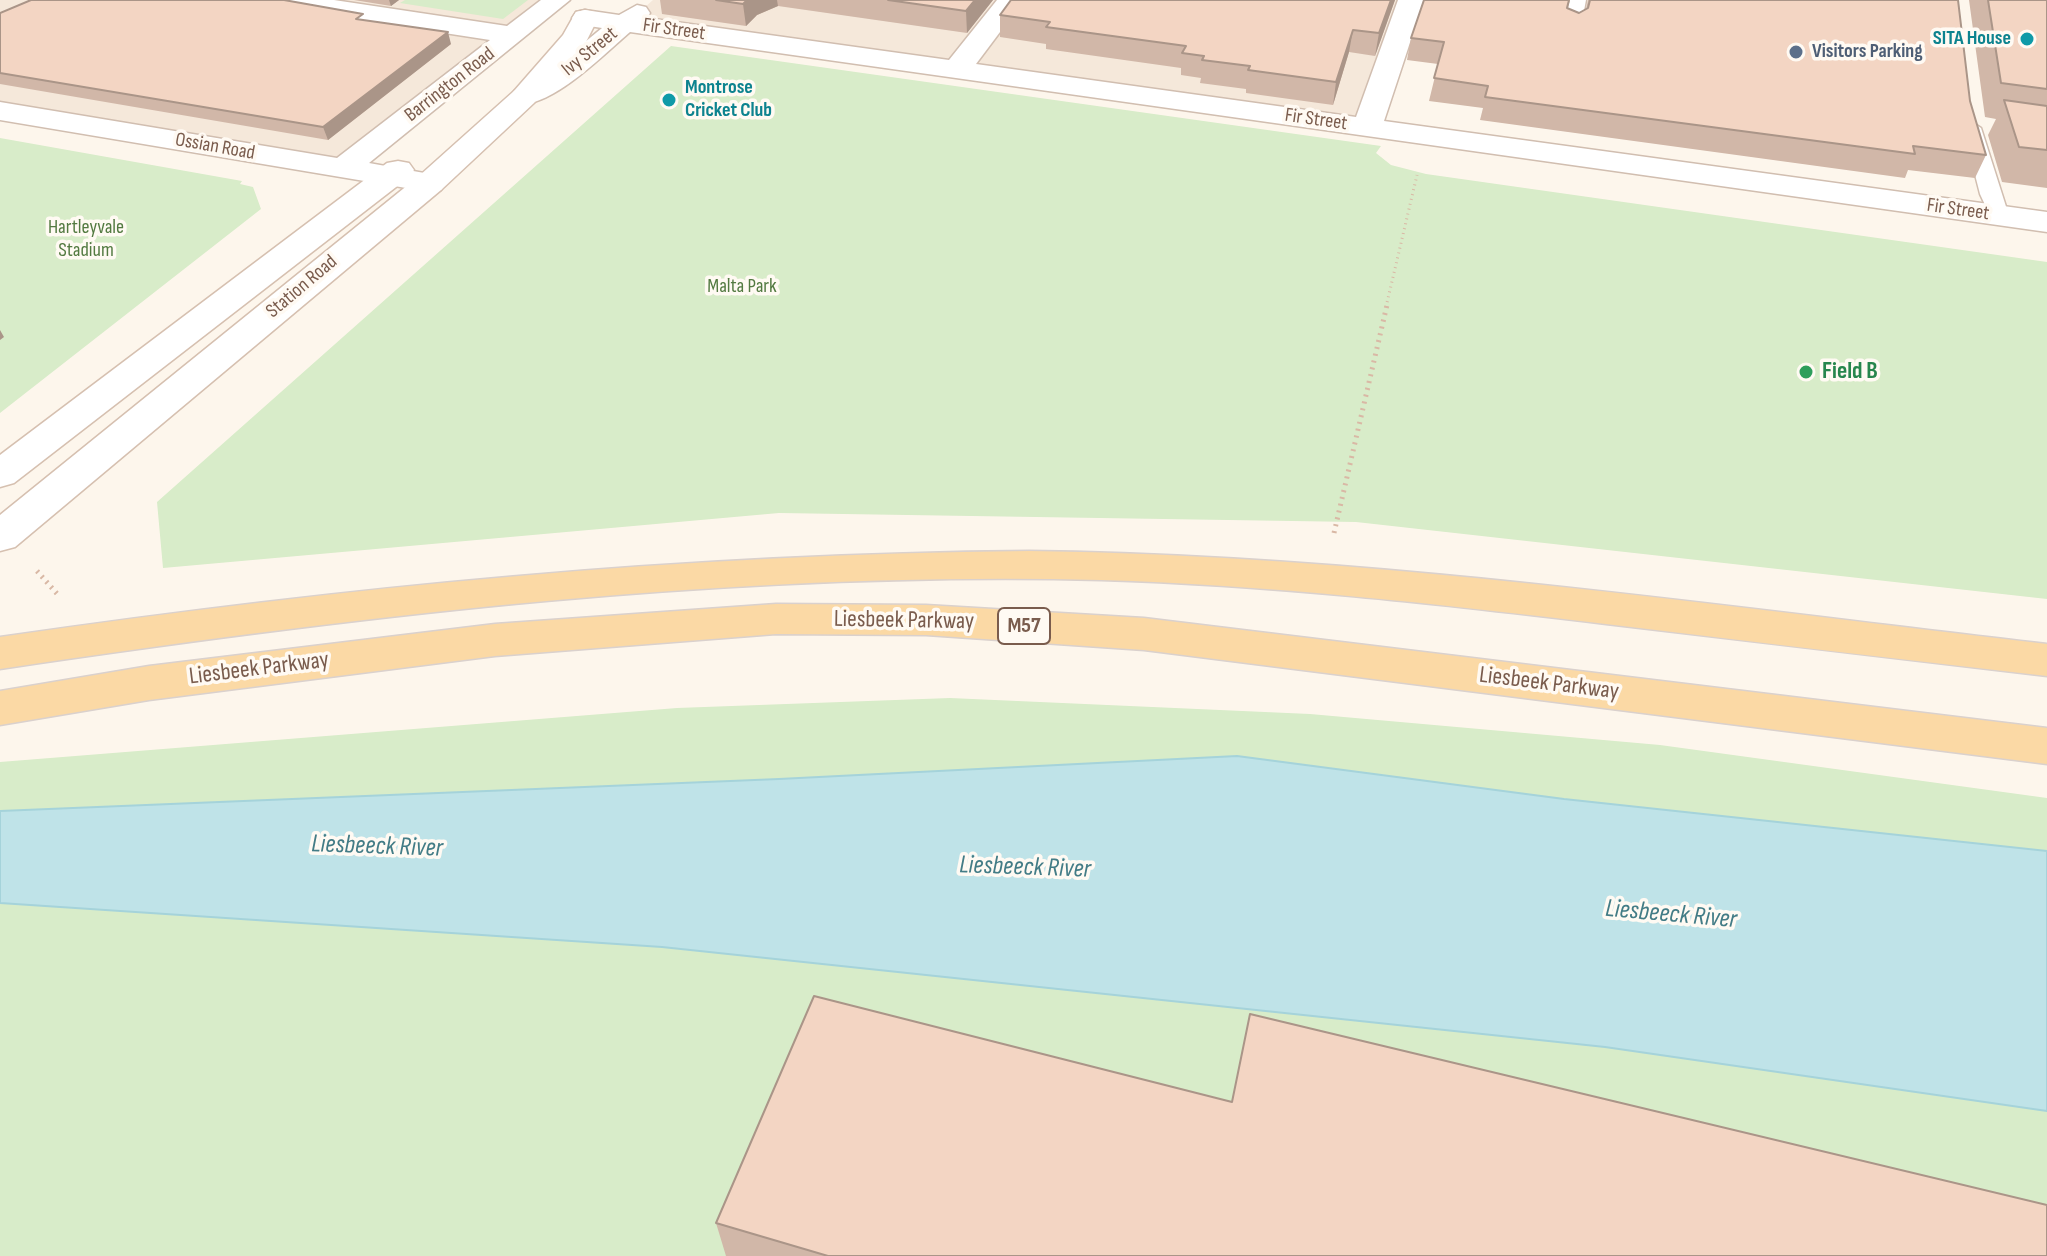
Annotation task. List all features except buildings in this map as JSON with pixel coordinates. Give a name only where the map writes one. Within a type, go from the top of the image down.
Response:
[{"type":"main road","name":"Liesbeek Parkway","points":[[0,653],[317,610],[614,580],[840,568],[1030,565],[1233,572],[1432,590],[2047,660]]},
{"type":"main road","name":"Liesbeek Parkway","points":[[0,708],[149,683],[495,640],[776,619],[926,620],[1144,634],[2047,746]]},
{"type":"street","points":[[282,0],[513,35]]},
{"type":"street","name":"Barrington Road","points":[[343,169],[557,0]]},
{"type":"street","name":"Ivy Street","points":[[524,97],[561,76],[653,0]]},
{"type":"street","points":[[955,72],[1011,0]]},
{"type":"street","points":[[1367,127],[1411,0]]},
{"type":"street","points":[[470,109],[554,34],[595,9]]},
{"type":"street","name":"Fir Street","points":[[595,9],[626,24],[2047,222]]},
{"type":"street","name":"Station Road","points":[[0,537],[430,183],[524,97],[575,38],[595,9]]},
{"type":"street","name":"Ossian Road","points":[[0,111],[430,183]]},
{"type":"street","name":"Station Road","points":[[0,474],[425,148]]},
{"type":"lane","points":[[1572,27],[1578,0]]},
{"type":"lane","points":[[1976,120],[1990,194],[1999,216]]},
{"type":"path","points":[[1334,533],[1405,220],[1428,136]]},
{"type":"shaded area","points":[[0,0],[557,0],[343,169],[0,111]]},
{"type":"shaded area","points":[[653,0],[1411,0],[1367,127],[626,24]]},
{"type":"green space","points":[[405,0],[528,0],[503,19],[400,3]]},
{"type":"green space","name":"Malta Park","points":[[671,46],[1381,146],[1376,153],[1391,165],[1426,174],[2047,262],[2047,599],[1356,522],[779,513],[163,568],[157,502]]},
{"type":"green space","name":"Hartleyvale Stadium","points":[[0,138],[242,181],[240,184],[253,187],[261,209],[0,413]]},
{"type":"green space","points":[[950,698],[1310,714],[1660,745],[2047,798],[2047,1256],[0,1256],[0,762],[677,708]]},
{"type":"water","name":"Liesbeeck River","points":[[1237,756],[1564,799],[2047,851],[2047,1111],[1605,1047],[662,947],[0,903],[0,811],[779,779]]},
{"type":"place","name":"SITA House","points":[[2027,39]]},
{"type":"place","name":"Visitors Parking","points":[[1796,52]]},
{"type":"place","name":"Montrose Cricket Club","points":[[669,100]]},
{"type":"place","name":"Field B","points":[[1806,372]]}]
